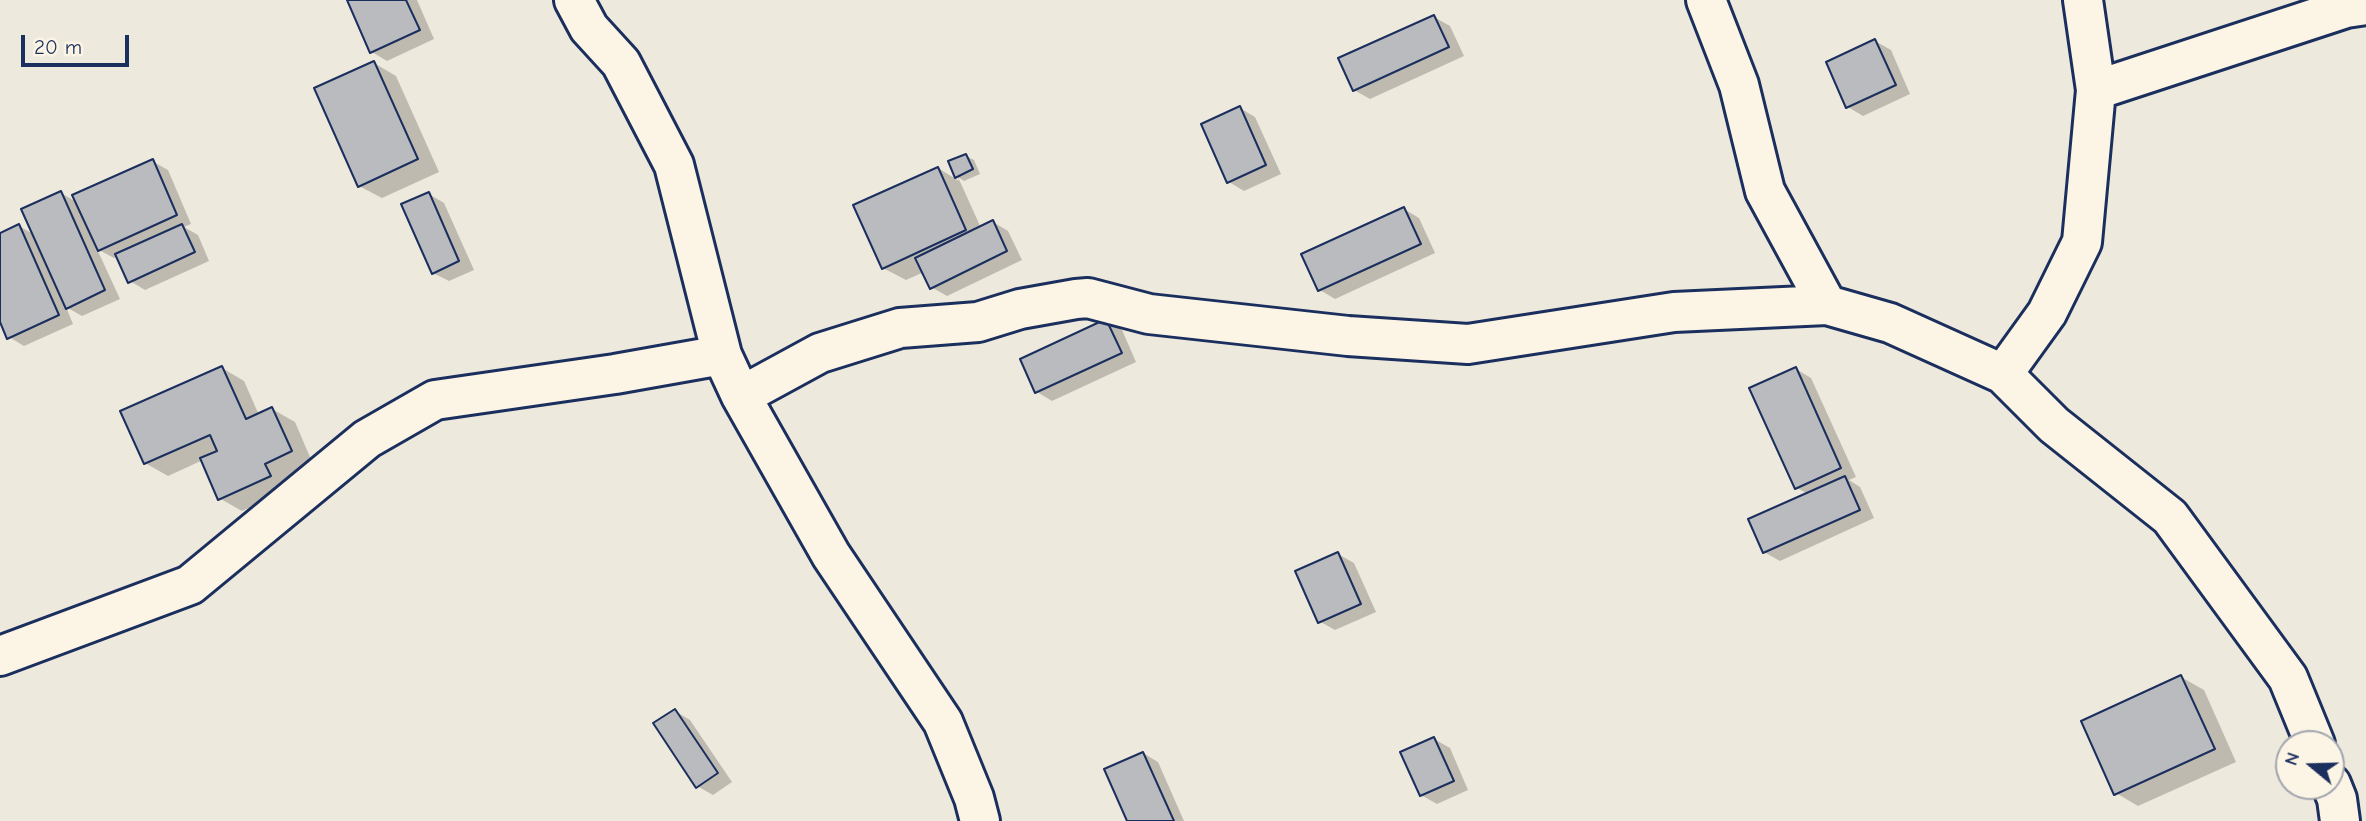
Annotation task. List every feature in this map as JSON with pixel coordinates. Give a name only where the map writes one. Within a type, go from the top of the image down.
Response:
[{"type":"street","points":[[573,0],[589,28],[621,63],[674,164],[722,355],[741,396],[831,555],[943,722],[974,798],[980,821]]},
{"type":"street","points":[[1706,0],[1739,85],[1765,191],[1827,305]]},
{"type":"street","points":[[2003,374],[2048,313],[2082,242],[2096,90],[2083,0]]},
{"type":"street","points":[[2096,90],[2346,8],[2366,5]]},
{"type":"street","points":[[741,396],[820,353],[900,328],[978,323],[1020,309],[1076,299],[1088,298],[1149,314],[1348,336],[1468,344],[1674,312],[1827,305],[1890,323],[2003,374],[2054,425],[2170,517],[2288,678],[2309,730]]},
{"type":"street","points":[[0,656],[190,584],[367,439],[435,400],[615,374],[722,355]]},
{"type":"street","points":[[2337,800],[2340,821]]},
{"type":"building","points":[[347,0],[406,0],[420,30],[370,53]]},
{"type":"building","points":[[1434,15],[1449,47],[1353,91],[1338,58]]},
{"type":"building","points":[[1875,39],[1896,85],[1846,108],[1826,62]]},
{"type":"building","points":[[374,61],[418,159],[358,187],[314,88]]},
{"type":"building","points":[[1240,106],[1266,165],[1227,183],[1201,124]]},
{"type":"building","points":[[966,154],[973,169],[955,178],[948,161]]},
{"type":"building","points":[[153,159],[177,215],[98,251],[72,195]]},
{"type":"building","points":[[938,167],[966,230],[882,269],[853,205]]},
{"type":"building","points":[[61,191],[105,290],[66,309],[21,209]]},
{"type":"building","points":[[429,192],[459,261],[432,274],[401,204]]},
{"type":"building","points":[[1404,207],[1421,244],[1318,291],[1301,254]]},
{"type":"building","points":[[993,220],[1007,251],[930,289],[915,258]]},
{"type":"building","points":[[19,224],[59,315],[7,339],[0,322],[0,233]]},
{"type":"building","points":[[182,224],[195,252],[128,283],[115,254]]},
{"type":"building","points":[[1106,319],[1122,353],[1035,393],[1020,359]]},
{"type":"building","points":[[222,366],[246,419],[272,407],[292,451],[265,464],[271,476],[218,500],[200,458],[217,451],[210,435],[144,464],[120,411]]},
{"type":"building","points":[[1796,367],[1841,468],[1795,489],[1749,388]]},
{"type":"building","points":[[1845,476],[1860,510],[1763,553],[1748,519]]},
{"type":"building","points":[[1338,552],[1361,604],[1318,623],[1295,571]]},
{"type":"building","points":[[2181,675],[2215,749],[2114,795],[2081,721]]},
{"type":"building","points":[[675,709],[718,773],[696,788],[653,723]]},
{"type":"building","points":[[1434,737],[1454,781],[1420,796],[1400,752]]},
{"type":"building","points":[[1143,752],[1174,821],[1127,821],[1104,769]]}]
